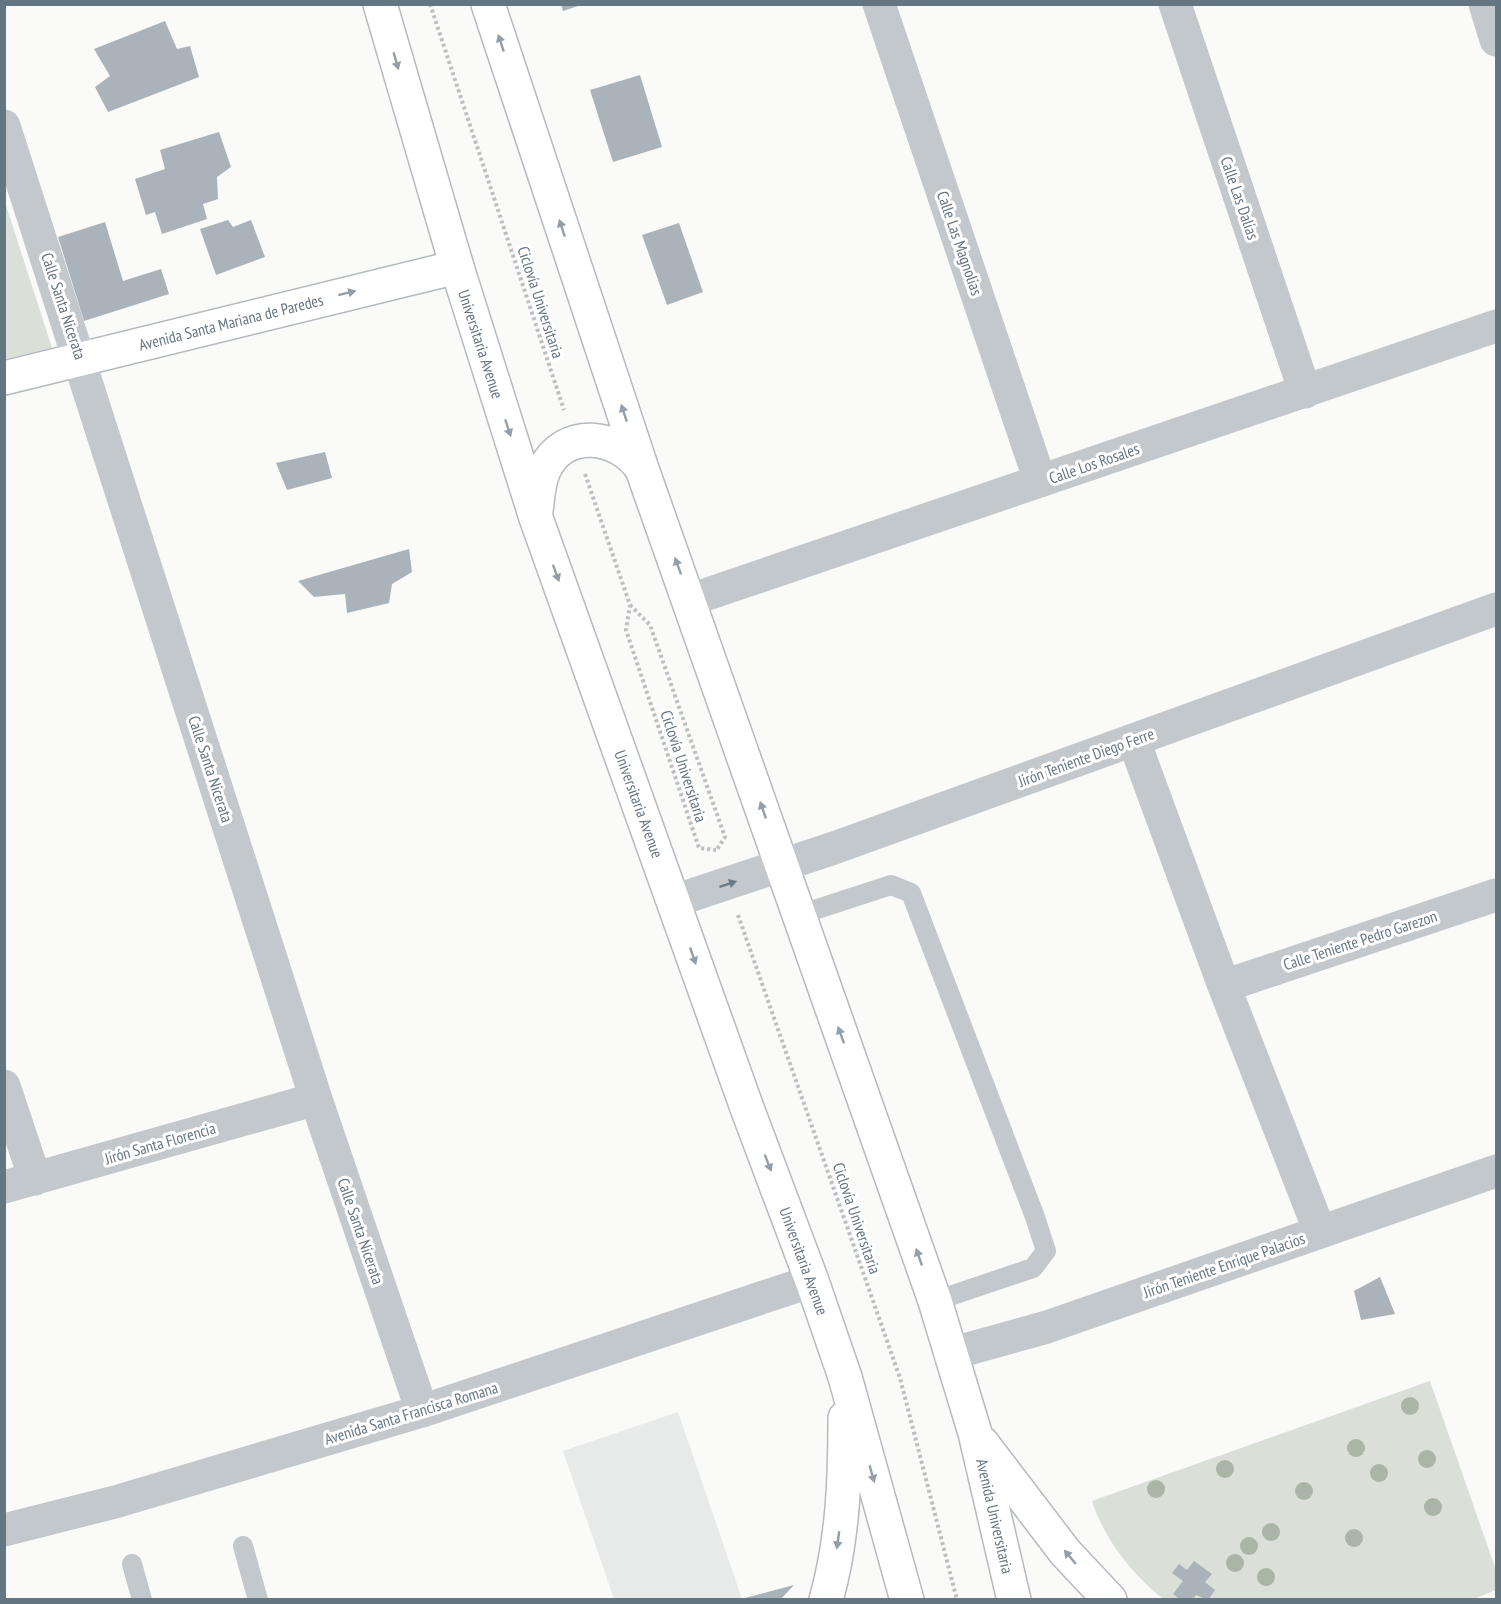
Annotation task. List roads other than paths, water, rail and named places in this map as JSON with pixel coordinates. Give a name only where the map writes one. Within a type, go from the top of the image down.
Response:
[{"type":"main road","name":"Universitaria Avenue","points":[[380,4],[457,267],[536,518],[845,1377],[907,1599]]},
{"type":"main road","points":[[488,4],[642,469],[935,1301],[975,1433],[1065,1552],[1110,1599]]},
{"type":"main road","name":"Avenida Santa Mariana de Paredes","points":[[4,378],[457,267]]},
{"type":"main road","points":[[536,518],[538,489],[544,470],[556,453],[574,442],[596,440],[619,445],[628,451],[642,469]]},
{"type":"main road","points":[[826,1599],[845,1489],[845,1377]]},
{"type":"main road","name":"Avenida Universitaria","points":[[975,1433],[1014,1599]]},
{"type":"street","name":"Calle Las Magnolias","points":[[879,4],[1041,481]]},
{"type":"street","name":"Calle Las Dalias","points":[[1175,4],[1305,392]]},
{"type":"street","points":[[1485,4],[1497,40]]},
{"type":"street","name":"Calle Santa Nicerata","points":[[4,126],[82,360],[316,1099],[422,1411]]},
{"type":"street","name":"Calle Los Rosales","points":[[690,600],[1497,326]]},
{"type":"street","name":"Jirón Teniente Diego Ferre","points":[[674,901],[1134,741],[1497,609]]},
{"type":"street","points":[[1134,741],[1224,986],[1320,1232]]},
{"type":"street","name":"Calle Teniente Pedro Garezon","points":[[1224,986],[1497,895]]},
{"type":"street","points":[[4,1086],[20,1183]]},
{"type":"street","name":"Jirón Santa Florencia","points":[[20,1183],[316,1099]]},
{"type":"street","name":"Jirón Teniente Enrique Palacios","points":[[950,1354],[1047,1327],[1497,1171]]},
{"type":"street","name":"Avenida Santa Francisca Romana","points":[[4,1530],[115,1502],[422,1411],[812,1281]]},
{"type":"lane","points":[[799,915],[891,885],[911,893],[1046,1251],[1032,1268],[935,1301]]},
{"type":"lane","points":[[243,1546],[258,1599]]},
{"type":"lane","points":[[132,1564],[142,1599]]}]
